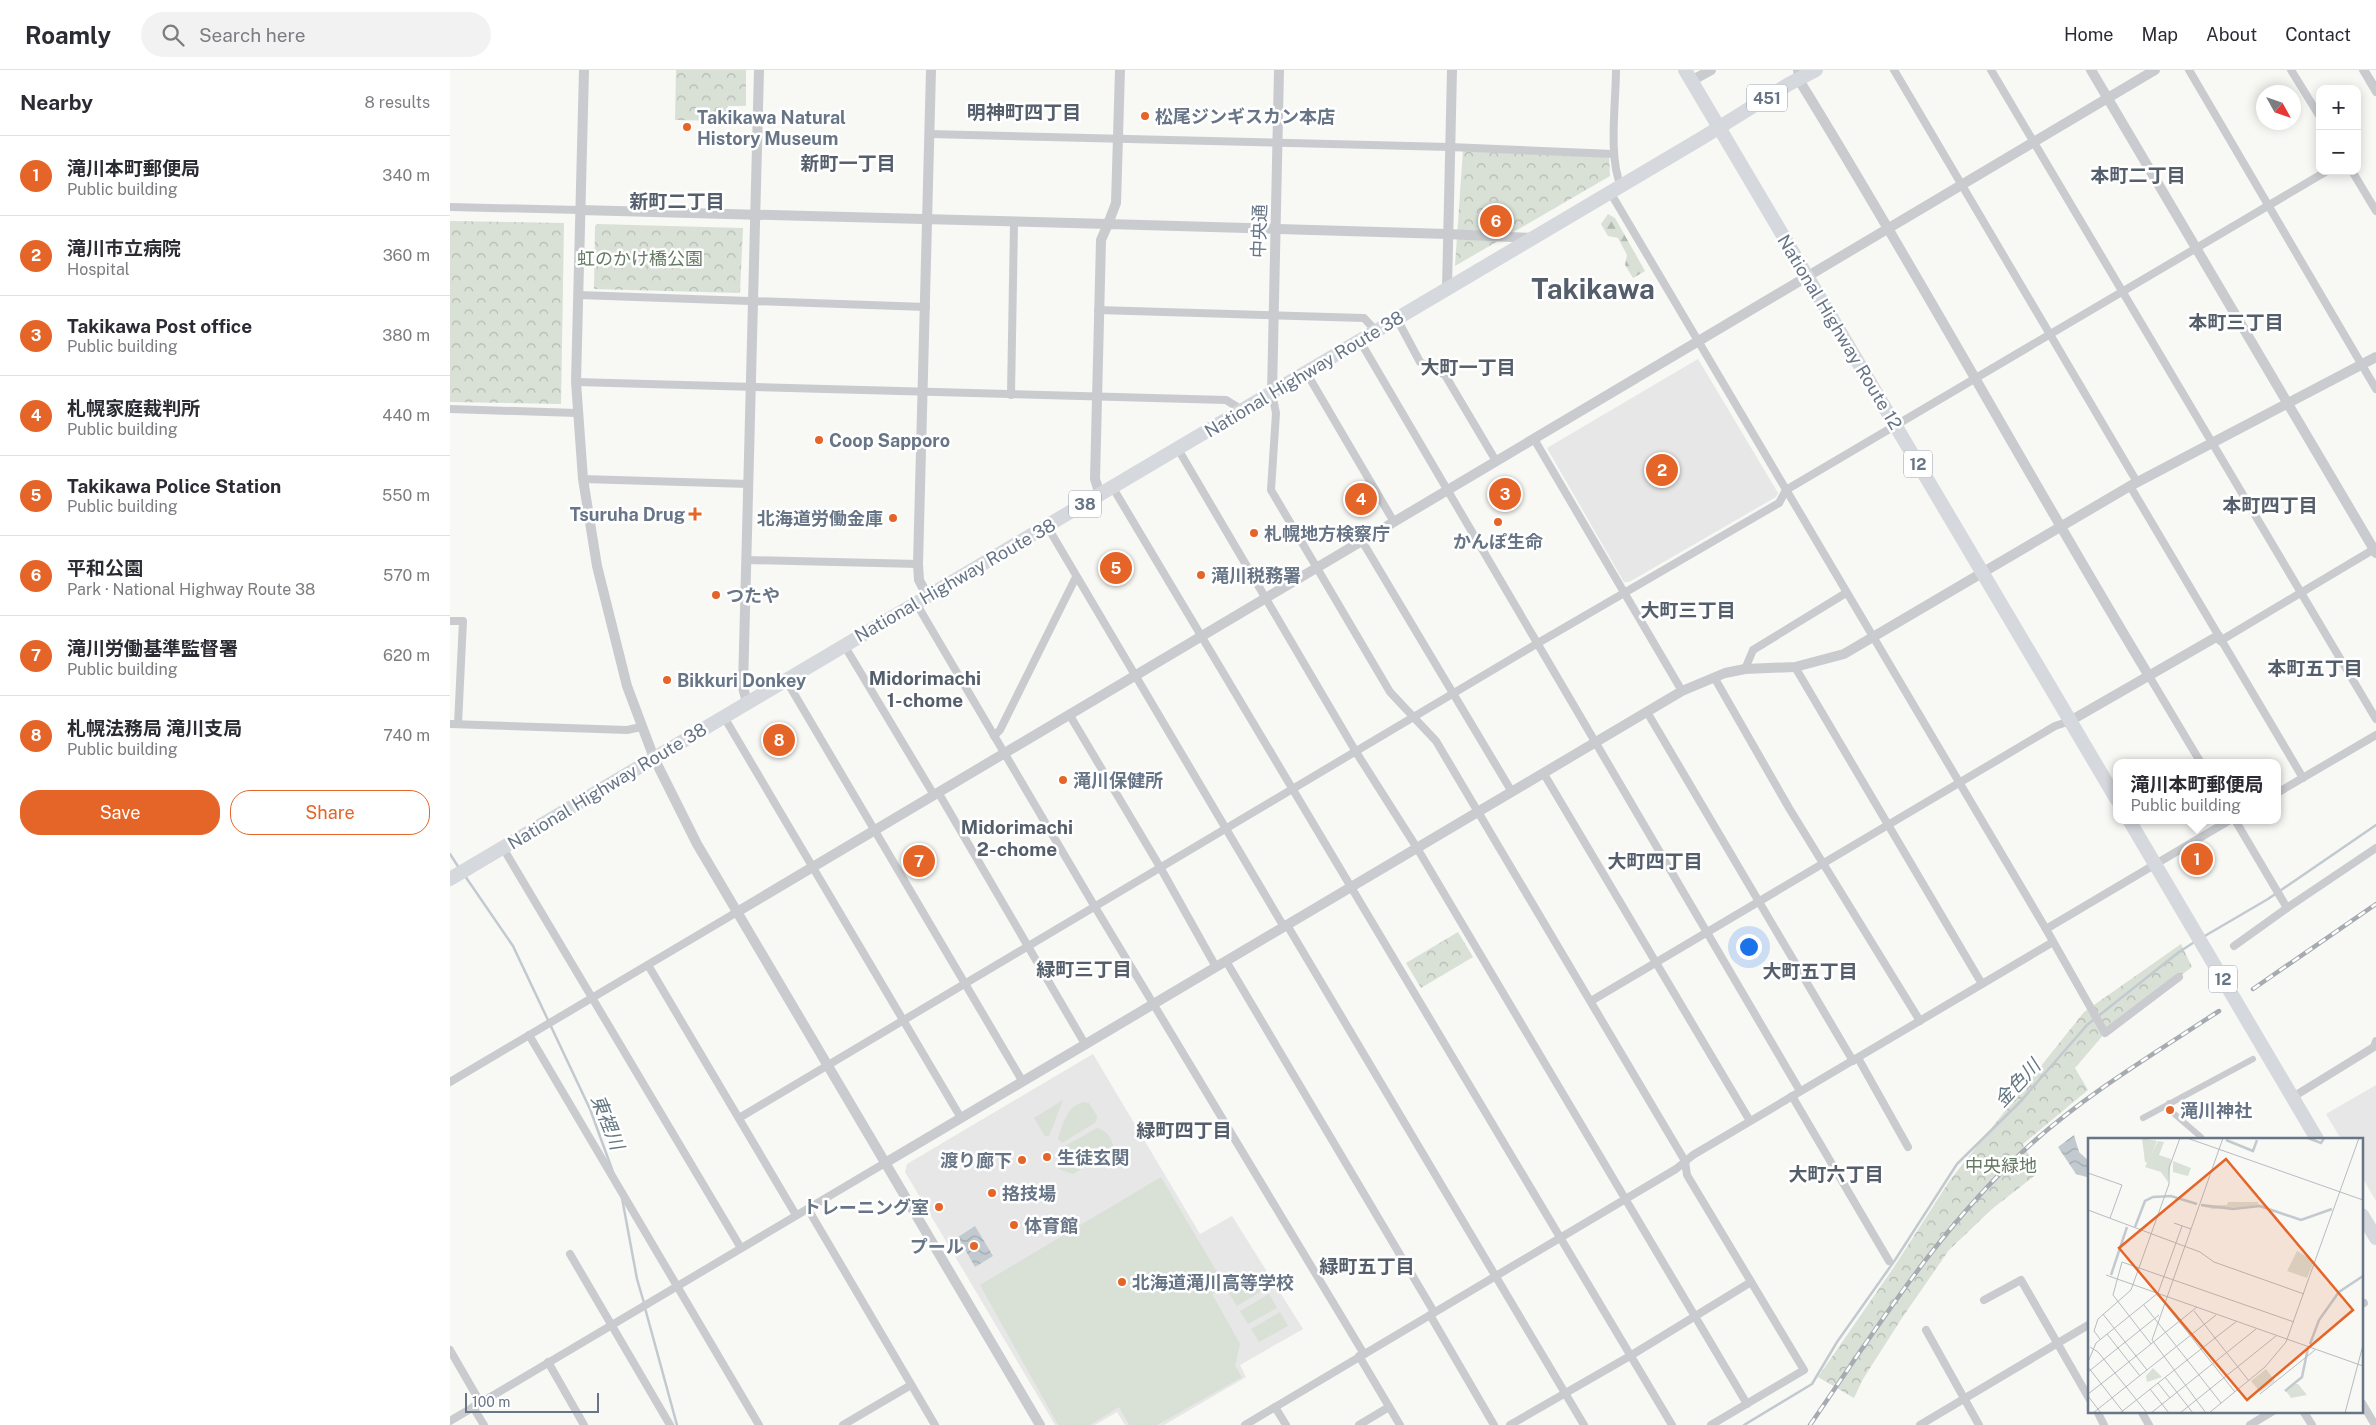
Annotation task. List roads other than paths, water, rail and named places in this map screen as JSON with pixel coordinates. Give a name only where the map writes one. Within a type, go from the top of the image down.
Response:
[{"type":"highway","name":"451","points":[[1719,128],[1789,84],[1799,75],[1816,70]]},
{"type":"highway","name":"National Highway Route 12","points":[[1688,76],[2113,793]]},
{"type":"highway","name":"National Highway Route 38","points":[[450,879],[1719,128]]},
{"type":"highway","name":"12","points":[[2131,824],[2316,1138]]},
{"type":"highway","points":[[2368,1217],[2376,1238]]},
{"type":"street","points":[[584,70],[576,382],[577,413],[583,479],[597,566],[627,686],[654,758],[697,844],[1040,1425]]},
{"type":"street","points":[[748,703],[743,687],[759,70]]},
{"type":"street","points":[[931,70],[918,564],[922,600],[994,736],[1362,1355],[1400,1425]]},
{"type":"street","points":[[1100,495],[1095,479],[1098,310],[1102,240],[1116,203],[1120,70]]},
{"type":"street","name":"中央通","points":[[1272,393],[1279,70]]},
{"type":"street","points":[[1447,288],[1452,70]]},
{"type":"street","points":[[1616,70],[1615,189],[1698,342],[2046,929],[2105,1033],[2179,977]]},
{"type":"street","points":[[1688,76],[1711,70]]},
{"type":"street","points":[[1894,70],[2049,334],[2219,638],[2304,778]]},
{"type":"street","points":[[1991,70],[2376,720]]},
{"type":"street","points":[[1591,1001],[2055,726],[2070,721],[2301,594],[2375,550],[2286,403],[2091,70]]},
{"type":"street","points":[[450,1082],[2155,70]]},
{"type":"street","points":[[2189,70],[2376,389]]},
{"type":"street","points":[[2291,70],[2316,111]]},
{"type":"street","points":[[2363,70],[2376,92]]},
{"type":"street","points":[[1799,75],[2061,528],[2199,759]]},
{"type":"street","points":[[930,134],[1450,147],[1614,154]]},
{"type":"street","points":[[739,1118],[1538,643],[1779,503],[1786,490],[2320,175]]},
{"type":"street","points":[[2354,175],[2376,211]]},
{"type":"street","points":[[450,207],[1108,224],[1533,238]]},
{"type":"street","points":[[1011,394],[1014,223]]},
{"type":"street","points":[[578,295],[926,306]]},
{"type":"street","points":[[1098,310],[1364,318],[1376,331]]},
{"type":"street","points":[[1396,319],[1420,362],[1445,374],[1496,461]]},
{"type":"street","points":[[1360,341],[1591,734],[1594,743],[1800,1091]]},
{"type":"street","points":[[450,1421],[1682,691],[1714,677],[1745,669],[1795,667],[1844,654],[2134,484],[2376,357]]},
{"type":"street","points":[[1306,372],[1394,522]]},
{"type":"street","points":[[576,382],[1226,400],[1242,410]]},
{"type":"street","points":[[1272,393],[1276,413],[1271,490],[1390,692],[1436,741],[1686,1162],[1688,1175],[1804,1370],[1711,1425]]},
{"type":"street","points":[[450,409],[577,413]]},
{"type":"street","points":[[1534,439],[1682,691]]},
{"type":"street","points":[[1178,449],[1356,752],[1417,848],[1747,1404]]},
{"type":"street","points":[[583,479],[748,484]]},
{"type":"street","points":[[1113,488],[1672,1425]]},
{"type":"street","points":[[1047,526],[1226,829],[1584,1425]]},
{"type":"street","points":[[1362,541],[1512,792]]},
{"type":"street","points":[[746,560],[918,564]]},
{"type":"street","points":[[994,736],[1000,730],[1076,577]]},
{"type":"street","points":[[1745,669],[1753,650],[1846,593]]},
{"type":"street","points":[[450,621],[463,621],[454,724],[627,730],[641,727]]},
{"type":"street","points":[[844,646],[936,794],[1085,1044]]},
{"type":"street","points":[[1795,667],[1982,984]]},
{"type":"street","points":[[1714,677],[1823,864],[1920,1021]]},
{"type":"street","points":[[786,680],[1023,1082]]},
{"type":"street","points":[[1647,712],[1908,1147]]},
{"type":"street","points":[[1070,714],[1216,967]]},
{"type":"street","points":[[724,717],[902,1020],[962,1118]]},
{"type":"street","points":[[2281,791],[2376,734]]},
{"type":"street","points":[[1544,774],[1750,1121]]},
{"type":"street","points":[[2046,929],[2223,824]]},
{"type":"street","points":[[2237,824],[2288,908]]},
{"type":"street","points":[[504,848],[741,1248]]},
{"type":"street","points":[[2234,946],[2376,848]]},
{"type":"street","points":[[1245,1425],[1626,1199],[1800,1091],[2053,942]]},
{"type":"street","points":[[1226,961],[1432,1313],[1494,1425]]},
{"type":"street","points":[[648,965],[796,1216]]},
{"type":"street","points":[[529,1035],[759,1425]]},
{"type":"street","points":[[2293,1097],[2374,1047],[2376,1041]]},
{"type":"street","points":[[2142,1118],[2254,1059]]},
{"type":"street","points":[[1792,1096],[1888,1262]]},
{"type":"street","points":[[2169,1103],[2172,1112],[2201,1137]]},
{"type":"street","points":[[808,1209],[935,1425]]},
{"type":"street","points":[[570,1254],[670,1425]]},
{"type":"street","points":[[1984,1300],[2021,1280],[2088,1397]]},
{"type":"street","points":[[1510,1425],[1630,1356],[1751,1282]]},
{"type":"street","points":[[1920,1425],[2088,1325]]},
{"type":"street","points":[[1926,1330],[1980,1425]]},
{"type":"street","points":[[450,1350],[480,1402]]},
{"type":"street","points":[[548,1362],[584,1425]]},
{"type":"street","points":[[843,1425],[911,1385]]},
{"type":"street","points":[[2364,1406],[2376,1425]]},
{"type":"street","points":[[473,1407],[484,1425]]},
{"type":"street","points":[[1275,1407],[1286,1425]]},
{"type":"street","points":[[1359,1425],[1389,1407]]},
{"type":"street","points":[[2100,1412],[2104,1425]]},
{"type":"street","points":[[2142,1412],[2149,1425]]},
{"type":"street","points":[[2255,1424],[2272,1412]]},
{"type":"street","points":[[2305,1412],[2312,1425]]},
{"type":"water","points":[[2074,1135],[2079,1152],[2088,1160],[2088,1177],[2076,1174],[2058,1147]]},
{"type":"water","points":[[975,1226],[993,1256],[975,1267],[958,1237]]},
{"type":"waterway","name":"金色川","points":[[2368,71],[2376,84]]},
{"type":"waterway","name":"金色川","points":[[2203,937],[2268,899],[2376,825]]},
{"type":"waterway","name":"東裡川","points":[[450,854],[459,868]]},
{"type":"waterway","name":"東裡川","points":[[465,876],[513,946],[590,1109],[613,1172]]},
{"type":"waterway","name":"金色川","points":[[1744,1425],[1812,1384],[1837,1342],[1895,1260],[1957,1164],[2020,1102],[2087,1025],[2179,952],[2196,941]]},
{"type":"waterway","name":"東裡川","points":[[622,1198],[637,1279],[644,1303]]},
{"type":"waterway","name":"東裡川","points":[[645,1308],[677,1425]]},
{"type":"railway","points":[[2253,989],[2376,904]]},
{"type":"railway","points":[[1810,1425],[1886,1314],[1939,1242],[1998,1175],[2031,1144],[2075,1108],[2122,1074],[2219,1011]]},
{"type":"place","name":"松尾ジンギスカン本店","points":[[1145,116]]},
{"type":"place","name":"Takikawa Natural History Museum","points":[[687,127]]},
{"type":"place","name":"平和公園","points":[[1496,221]]},
{"type":"place","name":"Coop Sapporo","points":[[819,440]]},
{"type":"place","name":"滝川市立病院","points":[[1662,470]]},
{"type":"place","name":"Takikawa Post office","points":[[1505,494]]},
{"type":"place","name":"札幌家庭裁判所","points":[[1361,499]]},
{"type":"place","name":"Tsuruha Drug","points":[[695,514]]},
{"type":"place","name":"北海道労働金庫","points":[[893,518]]},
{"type":"place","name":"かんぽ生命","points":[[1498,522]]},
{"type":"place","name":"札幌地方検察庁","points":[[1254,533]]},
{"type":"place","name":"Takikawa Police Station","points":[[1116,568]]},
{"type":"place","name":"滝川税務署","points":[[1201,575]]},
{"type":"place","name":"つたや","points":[[716,595]]},
{"type":"place","name":"Bikkuri Donkey","points":[[667,680]]},
{"type":"place","name":"札幌法務局 滝川支局","points":[[779,740]]},
{"type":"place","name":"滝川保健所","points":[[1063,780]]},
{"type":"place","name":"滝川本町郵便局","points":[[2197,859]]},
{"type":"place","name":"滝川労働基準監督署","points":[[919,861]]},
{"type":"place","name":"滝川神社","points":[[2170,1110]]},
{"type":"place","name":"生徒玄関","points":[[1047,1157]]},
{"type":"place","name":"渡り廊下","points":[[1022,1160]]},
{"type":"place","name":"挌技場","points":[[992,1193]]},
{"type":"place","name":"トレーニング室","points":[[939,1207]]},
{"type":"place","name":"体育館","points":[[1014,1225]]},
{"type":"place","name":"プール","points":[[974,1246]]},
{"type":"place","name":"北海道滝川高等学校","points":[[1122,1282]]},
{"type":"district","name":"明神町四丁目","points":[[1024,112]]},
{"type":"district","name":"新町一丁目","points":[[848,163]]},
{"type":"district","name":"本町二丁目","points":[[2138,175]]},
{"type":"district","name":"新町二丁目","points":[[677,201]]},
{"type":"district","name":"Takikawa","points":[[1593,288]]},
{"type":"district","name":"本町三丁目","points":[[2236,322]]},
{"type":"district","name":"大町一丁目","points":[[1468,367]]},
{"type":"district","name":"本町四丁目","points":[[2270,505]]},
{"type":"district","name":"大町三丁目","points":[[1688,610]]},
{"type":"district","name":"本町五丁目","points":[[2315,668]]},
{"type":"district","name":"Midorimachi 1-chome","points":[[925,689]]},
{"type":"district","name":"Midorimachi 2-chome","points":[[1017,838]]},
{"type":"district","name":"大町四丁目","points":[[1655,861]]},
{"type":"district","name":"緑町三丁目","points":[[1084,969]]},
{"type":"district","name":"大町五丁目","points":[[1810,971]]},
{"type":"district","name":"緑町四丁目","points":[[1184,1130]]},
{"type":"district","name":"大町六丁目","points":[[1836,1174]]},
{"type":"district","name":"緑町五丁目","points":[[1367,1266]]},
{"type":"park label","name":"虹のかけ橋公園","points":[[640,258]]},
{"type":"park label","name":"中央緑地","points":[[2001,1165]]}]
